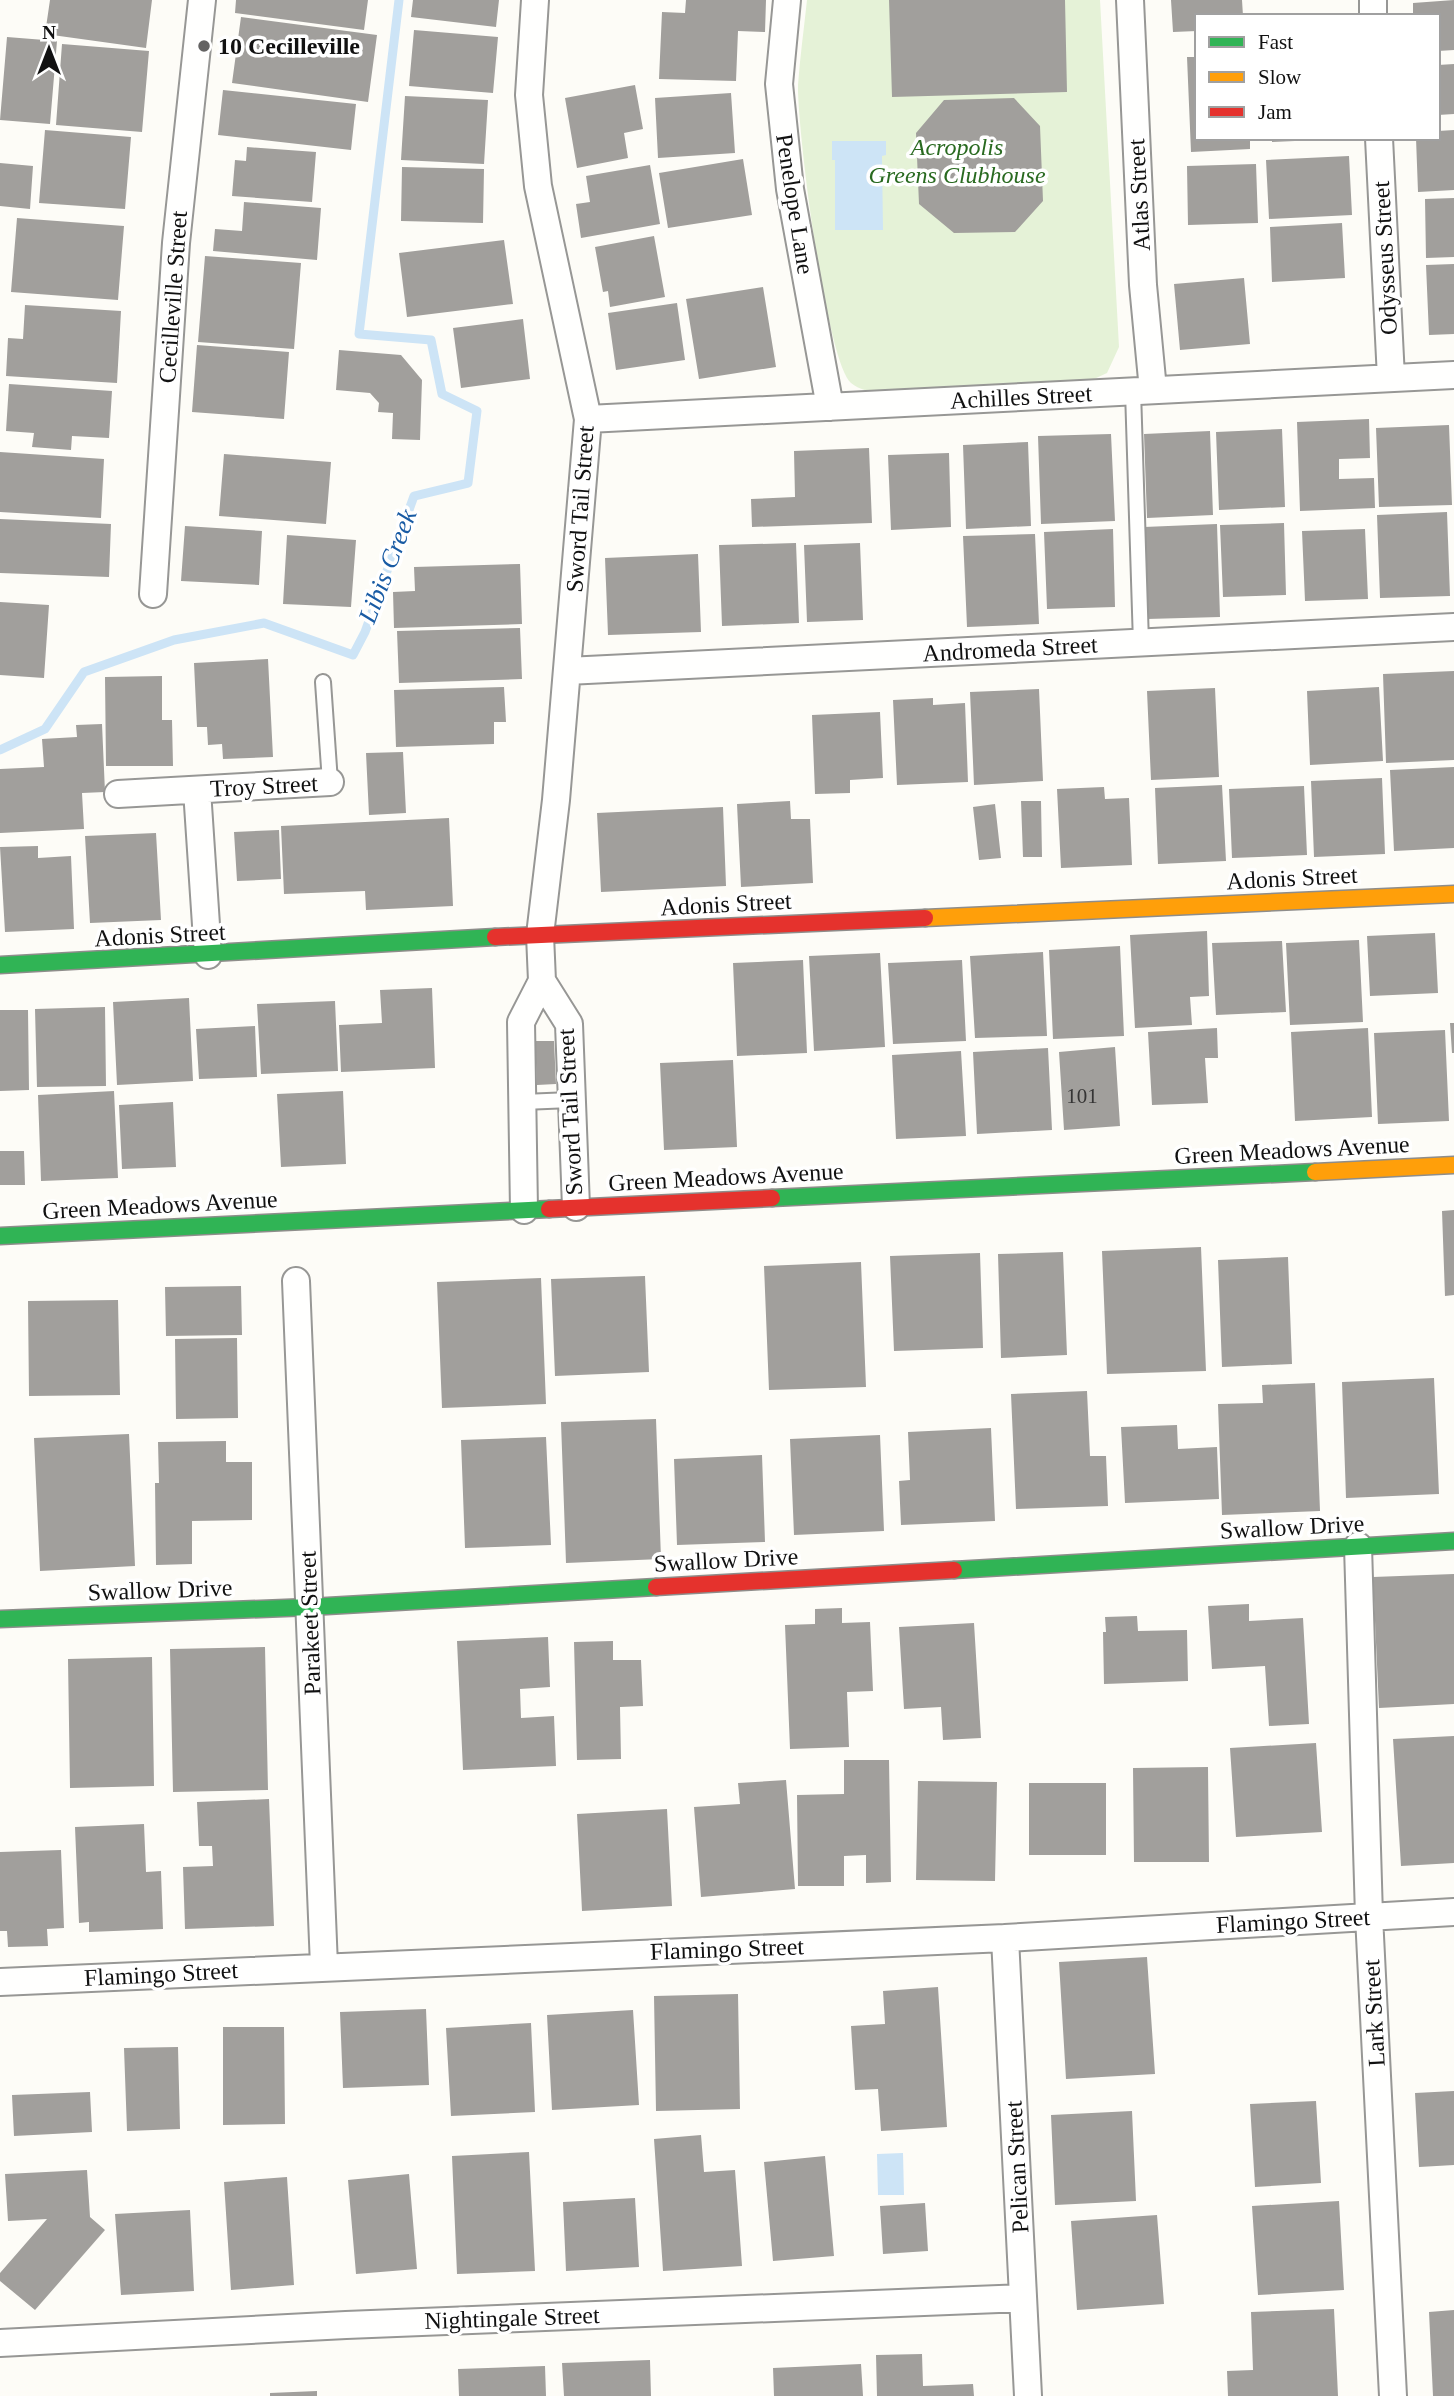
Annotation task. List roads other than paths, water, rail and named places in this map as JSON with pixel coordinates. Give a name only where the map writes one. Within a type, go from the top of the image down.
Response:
[{"type":"street","name":"Cecilleville Street","points":[[153,594],[176,243],[202,0]]},
{"type":"street","name":"Sword Tail Street","points":[[524,1210],[521,1022],[542,981],[540,935],[556,800],[588,419],[538,186],[529,95],[535,0]]},
{"type":"street","name":"Penelope Lane","points":[[787,0],[779,84],[790,189],[830,407]]},
{"type":"street","name":"Atlas Street","points":[[1130,0],[1143,285],[1143,391]]},
{"type":"street","name":"Odysseus Street","points":[[1380,140],[1391,378]]},
{"type":"street","name":"Achilles Street","points":[[588,419],[1454,374]]},
{"type":"street","name":"Andromeda Street","points":[[567,671],[1454,627]]},
{"type":"street","name":"Troy Street","points":[[118,794],[330,782]]},
{"type":"street","name":"Troy Street","points":[[197,790],[208,955]]},
{"type":"street","name":"Adonis Street","points":[[0,965],[540,935],[1454,894]]},
{"type":"street","name":"Sword Tail Street","points":[[542,981],[569,1024],[576,1208]]},
{"type":"street","name":"Green Meadows Avenue","points":[[0,1236],[1454,1165]]},
{"type":"street","name":"Parakeet Street","points":[[296,1281],[324,1966]]},
{"type":"street","name":"Swallow Drive","points":[[0,1619],[310,1607],[1454,1541]]},
{"type":"street","name":"Lark Street","points":[[1358,1546],[1369,1916],[1393,2396]]},
{"type":"street","name":"Flamingo Street","points":[[0,1982],[1005,1938],[1454,1912]]},
{"type":"street","name":"Pelican Street","points":[[1005,1938],[1028,2396]]},
{"type":"street","name":"Nightingale Street","points":[[0,2343],[346,2325],[1023,2298]]},
{"type":"lane","points":[[1141,643],[1143,391]]},
{"type":"lane","points":[[323,682],[330,782]]},
{"type":"lane","points":[[523,1102],[571,1100]]},
{"type":"water","points":[[832,141],[886,141],[886,155],[882,156],[883,230],[835,230],[835,160],[832,160]]},
{"type":"water","points":[[903,2153],[904,2195],[878,2195],[877,2154]]},
{"type":"waterway","name":"Libis Creek","points":[[0,750],[45,729],[84,672],[174,640],[264,623],[353,655],[365,632],[414,496],[468,483],[477,411],[442,394],[431,340],[359,334],[399,0]]},
{"type":"place","name":"10 Cecilleville","points":[[204,46]]},
{"type":"park label","name":"Acropolis Greens Clubhouse","points":[[957,161]]}]
